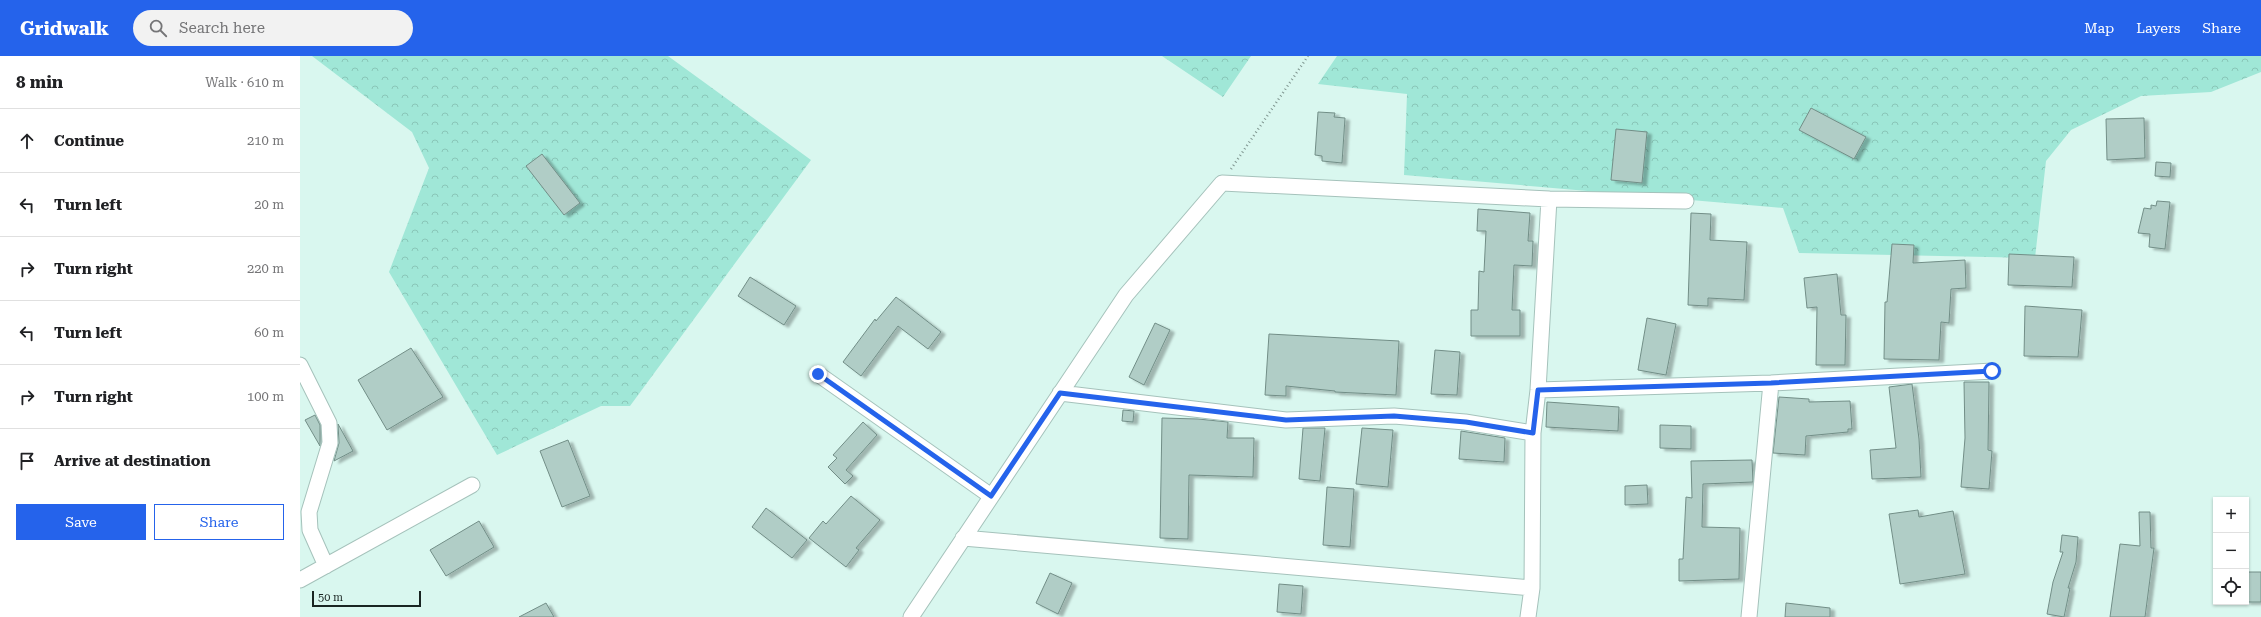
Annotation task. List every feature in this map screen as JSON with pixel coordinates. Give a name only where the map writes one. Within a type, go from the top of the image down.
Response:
[{"type":"street","points":[[910,617],[1126,295],[1222,183],[1549,199],[1686,201]]},
{"type":"street","points":[[1528,617],[1532,588],[1533,433],[1538,390],[1549,199]]},
{"type":"street","points":[[300,365],[329,423],[330,443],[309,512],[310,530],[326,566]]},
{"type":"street","points":[[1538,390],[1771,383],[1992,371]]},
{"type":"street","points":[[818,374],[991,496]]},
{"type":"street","points":[[1749,617],[1771,383]]},
{"type":"street","points":[[1060,393],[1286,420],[1394,416],[1466,422],[1533,433]]},
{"type":"street","points":[[300,580],[472,485]]},
{"type":"street","points":[[963,538],[1532,588]]},
{"type":"path","points":[[1222,183],[1308,56]]},
{"type":"green space","points":[[312,56],[668,56],[811,160],[630,406],[601,406],[497,455],[389,272],[429,168],[412,132]]},
{"type":"green space","points":[[1162,56],[1251,56],[1223,97]]},
{"type":"green space","points":[[1337,56],[2261,56],[2261,72],[2211,92],[2141,96],[2071,130],[2046,161],[2035,258],[1799,253],[1783,208],[1404,175],[1407,94],[1318,84]]},
{"type":"building","points":[[1811,108],[1866,137],[1854,159],[1799,130]]},
{"type":"building","points":[[1318,112],[1335,113],[1334,117],[1345,118],[1342,163],[1322,161],[1322,156],[1315,155]]},
{"type":"building","points":[[2144,118],[2145,158],[2107,160],[2106,119]]},
{"type":"building","points":[[1616,129],[1647,132],[1642,183],[1611,180]]},
{"type":"building","points":[[542,154],[580,203],[564,215],[526,166]]},
{"type":"building","points":[[2156,162],[2171,163],[2170,177],[2155,176]]},
{"type":"building","points":[[2157,201],[2170,202],[2165,249],[2149,247],[2150,234],[2138,233],[2144,208],[2151,209],[2151,205],[2156,206]]},
{"type":"building","points":[[1478,209],[1530,213],[1528,241],[1533,241],[1532,266],[1514,265],[1512,310],[1520,310],[1520,336],[1471,336],[1471,310],[1478,310],[1479,271],[1484,272],[1486,231],[1477,231]]},
{"type":"building","points":[[1691,213],[1711,214],[1710,240],[1747,242],[1744,300],[1708,298],[1708,306],[1688,305]]},
{"type":"building","points":[[1892,244],[1914,245],[1913,263],[1965,260],[1966,288],[1951,289],[1949,323],[1941,322],[1939,360],[1884,359],[1885,302],[1887,302]]},
{"type":"building","points":[[2009,254],[2074,257],[2072,287],[2008,285]]},
{"type":"building","points":[[1837,274],[1841,315],[1846,315],[1845,365],[1816,365],[1817,307],[1807,308],[1804,278]]},
{"type":"building","points":[[750,277],[796,306],[784,325],[738,296]]},
{"type":"building","points":[[896,297],[941,332],[928,349],[898,326],[861,376],[843,362],[875,319],[876,321]]},
{"type":"building","points":[[2025,306],[2082,310],[2078,357],[2024,356]]},
{"type":"building","points":[[1647,318],[1676,324],[1666,375],[1638,370]]},
{"type":"building","points":[[1155,323],[1170,330],[1144,385],[1129,377]]},
{"type":"building","points":[[1269,334],[1399,341],[1396,395],[1335,392],[1286,386],[1286,396],[1265,395]]},
{"type":"building","points":[[411,348],[443,397],[387,430],[358,380]]},
{"type":"building","points":[[1435,350],[1460,352],[1457,395],[1431,394]]},
{"type":"building","points":[[1964,382],[1989,382],[1988,450],[1992,451],[1989,489],[1961,487],[1965,438]]},
{"type":"building","points":[[1912,384],[1919,439],[1921,477],[1872,479],[1870,450],[1896,448],[1889,387]]},
{"type":"building","points":[[1779,397],[1809,399],[1809,402],[1850,401],[1852,429],[1848,429],[1848,432],[1806,436],[1805,455],[1773,453]]},
{"type":"building","points":[[1547,402],[1619,407],[1618,431],[1546,427]]},
{"type":"building","points":[[1123,410],[1134,411],[1133,422],[1122,421]]},
{"type":"building","points":[[315,415],[320,425],[320,446],[305,420]]},
{"type":"building","points":[[1162,418],[1228,422],[1227,438],[1254,438],[1253,477],[1189,475],[1188,539],[1160,538]]},
{"type":"building","points":[[863,422],[877,435],[846,470],[853,476],[845,484],[828,467],[837,458],[833,455]]},
{"type":"building","points":[[338,424],[353,451],[334,461],[339,443]]},
{"type":"building","points":[[1660,425],[1691,426],[1691,449],[1660,448]]},
{"type":"building","points":[[1303,428],[1325,428],[1320,481],[1299,479]]},
{"type":"building","points":[[1362,428],[1393,430],[1388,487],[1356,484]]},
{"type":"building","points":[[1461,431],[1505,438],[1504,462],[1459,459]]},
{"type":"building","points":[[568,440],[590,496],[562,507],[540,451]]},
{"type":"building","points":[[1752,460],[1753,482],[1703,484],[1702,527],[1740,528],[1739,579],[1679,581],[1679,559],[1683,559],[1686,497],[1692,498],[1691,461]]},
{"type":"building","points":[[1647,485],[1648,504],[1625,505],[1625,486]]},
{"type":"building","points":[[1327,487],[1354,489],[1350,547],[1323,545]]},
{"type":"building","points":[[851,496],[880,520],[856,548],[859,550],[846,567],[809,538],[823,521],[826,524]]},
{"type":"building","points":[[766,508],[807,540],[792,558],[752,527]]},
{"type":"building","points":[[1918,510],[1919,517],[1953,511],[1965,574],[1900,584],[1889,514]]},
{"type":"building","points":[[2139,512],[2150,512],[2151,548],[2154,548],[2145,617],[2110,617],[2120,544],[2140,546]]},
{"type":"building","points":[[479,521],[494,547],[446,576],[430,550]]},
{"type":"building","points":[[2062,535],[2078,537],[2076,562],[2068,588],[2070,588],[2064,617],[2047,614],[2053,582],[2063,552],[2060,552]]},
{"type":"building","points":[[2249,572],[2261,572],[2261,602],[2249,602]]},
{"type":"building","points":[[1050,573],[1072,583],[1058,614],[1036,603]]},
{"type":"building","points":[[1279,584],[1303,586],[1301,614],[1277,612]]},
{"type":"building","points":[[546,603],[554,617],[519,617]]},
{"type":"building","points":[[1786,603],[1830,608],[1830,617],[1785,617]]},
{"type":"route","points":[[818,374],[991,496],[1060,393],[1214,413],[1286,420],[1394,416],[1466,422],[1533,433],[1538,390],[1771,383],[1992,371]]}]
